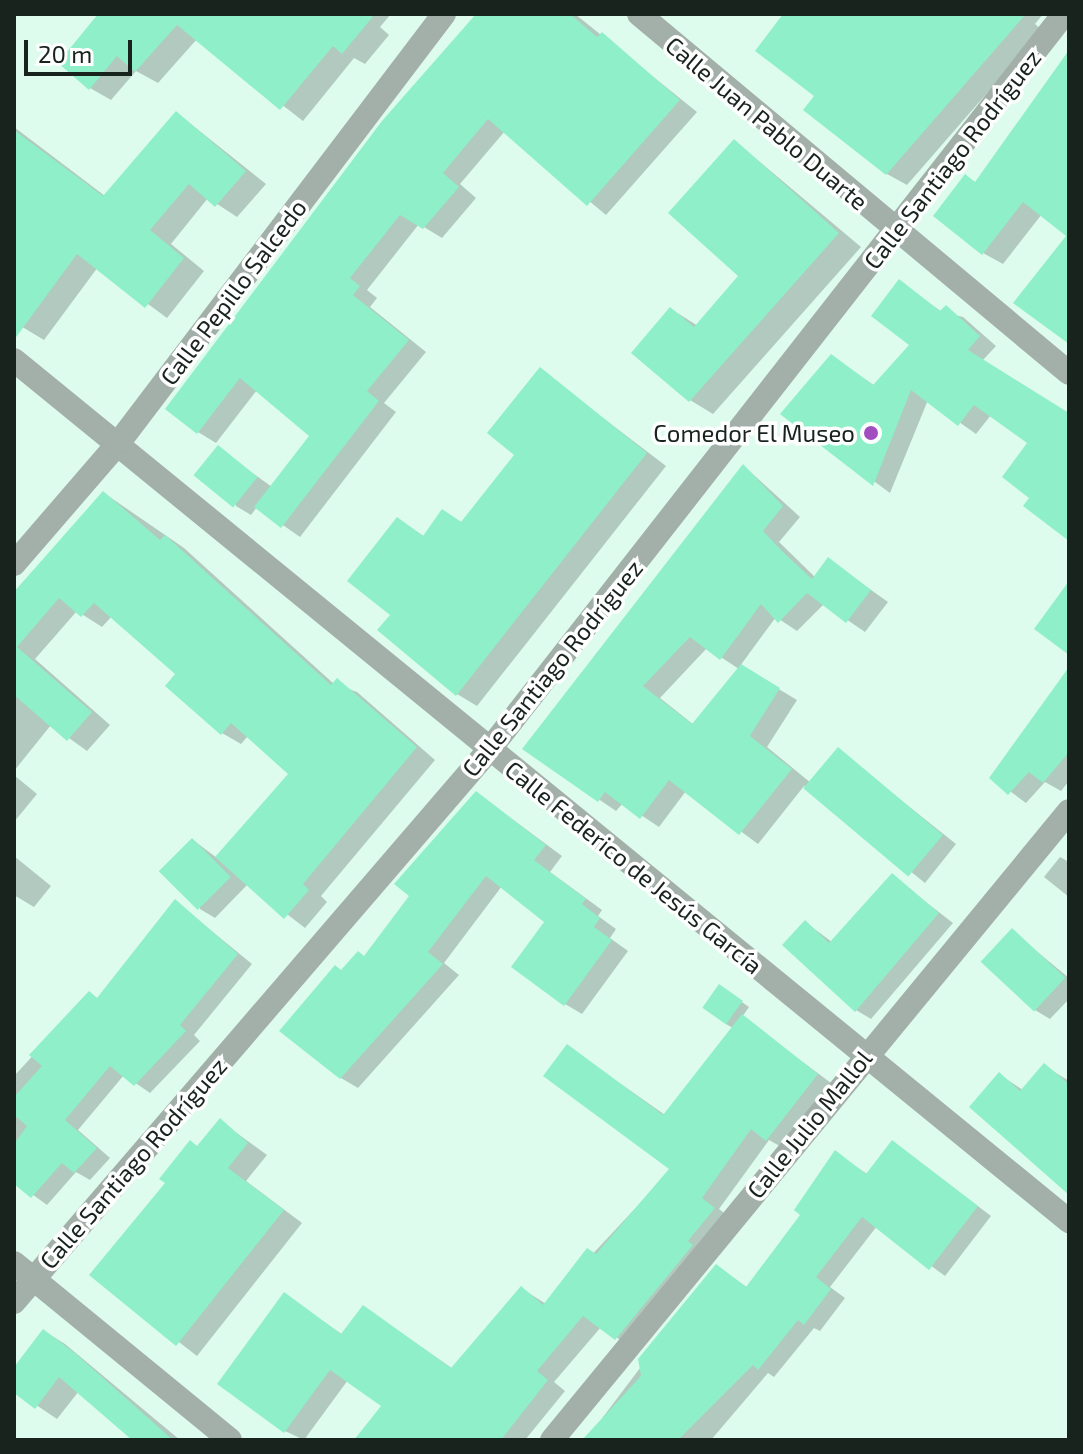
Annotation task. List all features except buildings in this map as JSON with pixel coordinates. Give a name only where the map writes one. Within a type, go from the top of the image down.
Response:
[{"type":"street","name":"Calle Pepillo Salcedo","points":[[14,564],[120,441],[444,14]]},
{"type":"street","name":"Calle Juan Pablo Duarte","points":[[639,14],[896,232],[1069,373]]},
{"type":"street","name":"Calle Santiago Rodríguez","points":[[14,1302],[489,750],[1064,14]]},
{"type":"street","name":"Calle Federico de Jesús García","points":[[14,360],[120,441],[489,750],[1069,1221]]},
{"type":"street","name":"Calle Julio Mallol","points":[[552,1440],[865,1054],[1067,817]]},
{"type":"street","points":[[14,1263],[230,1440]]},
{"type":"place","name":"Comedor El Museo","points":[[871,433]]}]
